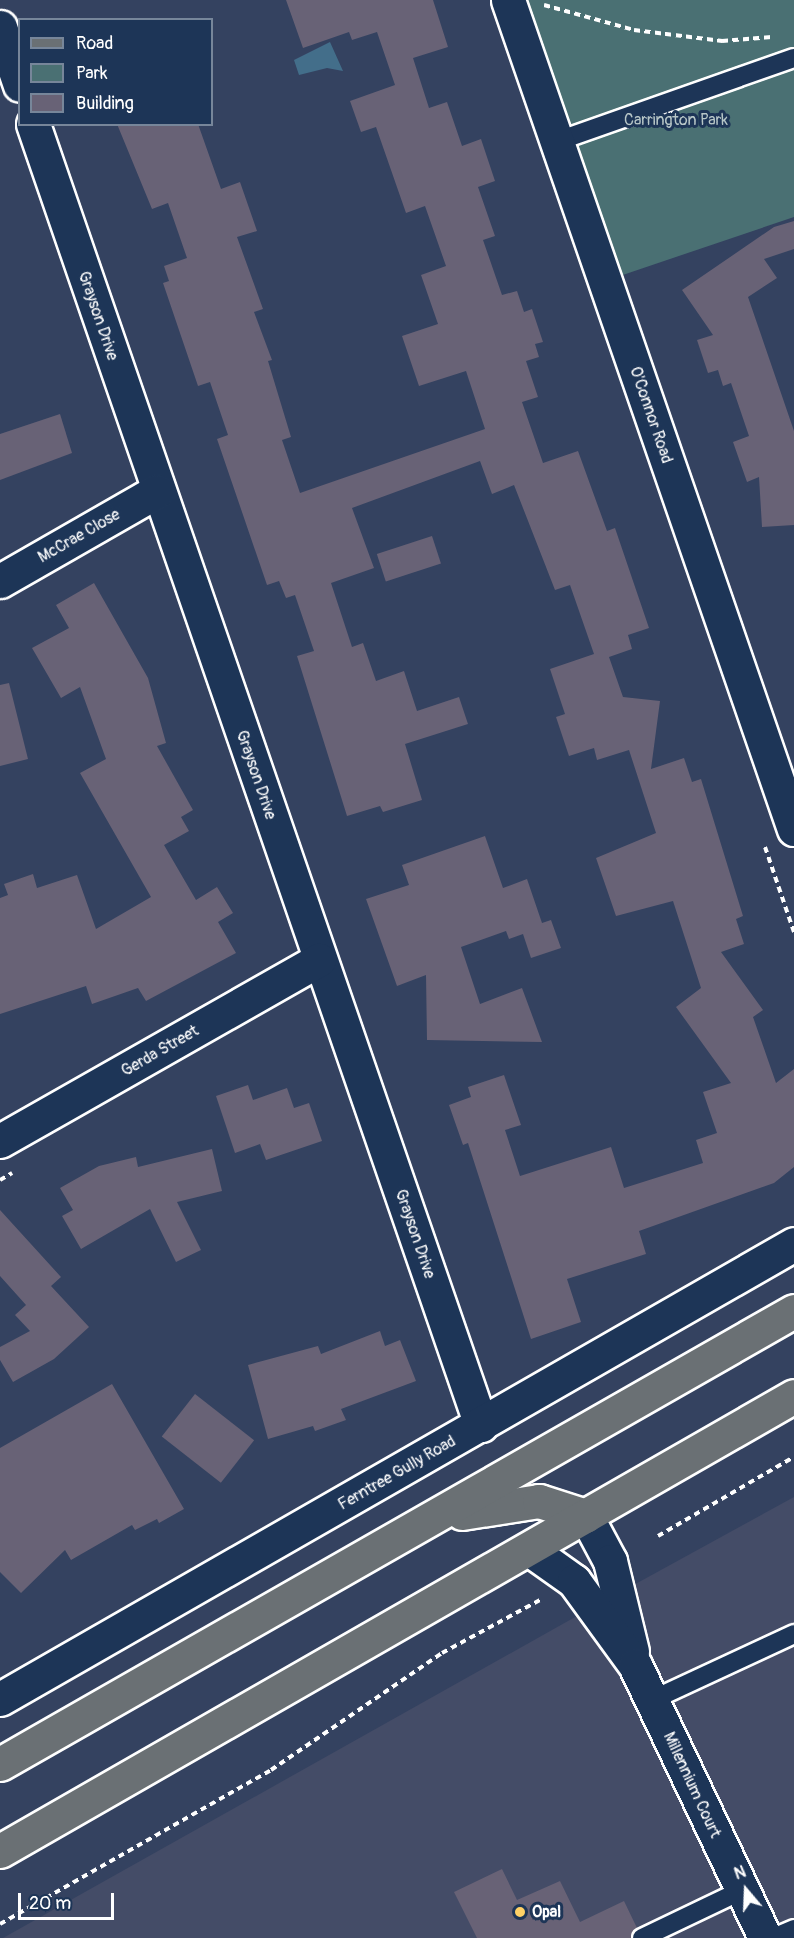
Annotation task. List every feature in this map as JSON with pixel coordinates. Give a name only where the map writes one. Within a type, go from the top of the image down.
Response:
[{"type":"main road","points":[[0,1764],[794,1311]]},
{"type":"main road","points":[[0,1851],[794,1396]]},
{"type":"main road","points":[[428,1521],[508,1503],[539,1501],[586,1516]]},
{"type":"street","name":"O'Connor Road","points":[[508,0],[794,829]]},
{"type":"street","points":[[0,27],[18,79]]},
{"type":"street","name":"Grayson Drive","points":[[34,126],[157,491],[481,1425]]},
{"type":"street","name":"McCrae Close","points":[[0,581],[157,491]]},
{"type":"street","name":"Gerda Street","points":[[0,1141],[320,960]]},
{"type":"street","name":"Ferntree Gully Road","points":[[0,1699],[794,1244]]},
{"type":"street","name":"Millennium Court","points":[[586,1516],[610,1561],[635,1665]]},
{"type":"street","name":"Millennium Court","points":[[529,1549],[574,1581],[635,1665],[765,1938]]},
{"type":"lane","points":[[558,141],[794,58]]},
{"type":"lane","points":[[652,1700],[794,1634]]},
{"type":"lane","points":[[642,1938],[742,1890]]},
{"type":"lane","points":[[773,1938],[794,1929]]},
{"type":"path","points":[[540,4],[634,30],[722,41],[784,36]]},
{"type":"path","points":[[658,1536],[794,1457]]},
{"type":"path","points":[[0,1924],[271,1770],[442,1653],[549,1595]]},
{"type":"shaded area","points":[[330,42],[343,71],[327,68],[299,75],[294,60]]},
{"type":"shaded area","points":[[794,1497],[794,1938],[3,1938],[568,1621]]},
{"type":"green space","name":"Carrington Park","points":[[508,0],[794,0],[794,217],[605,281]]},
{"type":"building","points":[[286,0],[433,0],[448,47],[413,58],[429,108],[447,102],[462,146],[481,139],[495,181],[478,187],[495,236],[483,240],[502,295],[517,291],[524,312],[532,309],[543,342],[535,344],[539,357],[526,361],[538,397],[522,402],[543,463],[578,451],[607,531],[615,528],[649,628],[628,635],[632,649],[609,657],[623,697],[660,701],[651,769],[684,758],[692,782],[701,779],[743,916],[736,919],[744,944],[721,952],[763,1010],[753,1017],[776,1083],[794,1069],[794,1167],[774,1183],[639,1231],[646,1254],[567,1279],[581,1322],[531,1339],[468,1143],[463,1145],[449,1105],[471,1097],[468,1087],[504,1075],[521,1125],[505,1130],[520,1176],[611,1147],[624,1188],[703,1163],[696,1140],[717,1133],[703,1092],[731,1083],[676,1007],[701,988],[673,901],[616,916],[596,858],[656,833],[629,750],[597,760],[594,748],[569,756],[556,717],[565,714],[550,669],[594,654],[570,585],[555,590],[514,485],[492,494],[480,461],[352,508],[374,568],[331,583],[352,647],[363,643],[376,681],[404,671],[417,711],[459,697],[468,724],[405,744],[422,800],[383,812],[380,806],[347,816],[297,656],[314,651],[295,595],[286,598],[279,581],[267,585],[217,439],[228,435],[210,382],[198,386],[163,283],[169,281],[164,266],[187,258],[168,203],[152,209],[118,126],[199,126],[221,189],[240,182],[257,231],[237,237],[263,309],[254,312],[272,360],[268,361],[291,437],[282,440],[300,493],[485,429],[466,371],[419,386],[402,336],[438,324],[421,275],[446,266],[425,206],[406,213],[376,127],[361,132],[350,101],[395,85],[377,32],[352,40],[349,32],[303,48]]},
{"type":"building","points":[[794,221],[794,249],[764,259],[777,278],[748,297],[794,431],[794,525],[762,527],[759,477],[747,482],[733,442],[749,436],[731,383],[723,386],[718,370],[708,373],[697,340],[713,335],[682,290],[774,227]]},
{"type":"building","points":[[60,414],[72,453],[0,480],[0,434]]},
{"type":"building","points":[[432,536],[441,564],[386,582],[377,554]]},
{"type":"building","points":[[94,583],[148,678],[166,743],[157,746],[193,810],[181,817],[189,831],[164,845],[196,900],[217,887],[233,913],[218,922],[236,953],[146,1001],[138,988],[92,1004],[86,986],[0,1014],[0,898],[8,895],[4,884],[33,874],[37,888],[77,875],[96,929],[151,897],[80,773],[106,759],[80,687],[61,698],[32,648],[69,628],[56,605]]},
{"type":"building","points":[[9,683],[28,759],[0,766],[0,685]]},
{"type":"building","points":[[485,836],[503,888],[527,879],[542,923],[551,920],[561,948],[531,958],[523,934],[509,939],[506,931],[461,947],[480,1004],[522,988],[542,1042],[427,1040],[426,975],[397,986],[366,899],[409,885],[402,865]]},
{"type":"building","points":[[248,1085],[253,1100],[287,1088],[294,1108],[309,1103],[322,1141],[266,1160],[260,1144],[235,1153],[216,1096]]},
{"type":"building","points":[[212,1149],[222,1191],[177,1202],[201,1250],[176,1262],[150,1209],[81,1249],[62,1216],[73,1210],[60,1188],[99,1166],[136,1157],[138,1167]]},
{"type":"building","points":[[0,1210],[61,1277],[51,1286],[89,1327],[54,1359],[13,1382],[0,1360],[0,1347],[30,1331],[15,1315],[26,1305],[0,1276]]},
{"type":"building","points":[[380,1331],[385,1346],[400,1340],[416,1381],[341,1409],[346,1420],[315,1431],[313,1426],[268,1439],[248,1365],[318,1346],[321,1354]]},
{"type":"building","points":[[112,1384],[184,1509],[159,1523],[157,1519],[135,1530],[132,1525],[71,1560],[65,1550],[21,1593],[0,1572],[0,1448]]},
{"type":"building","points":[[195,1394],[254,1440],[221,1483],[162,1437]]},
{"type":"building","name":"Opal","points":[[502,1869],[517,1900],[560,1881],[580,1922],[624,1901],[637,1928],[631,1938],[477,1938],[454,1892]]},
{"type":"place","name":"Opal","points":[[520,1912]]}]
